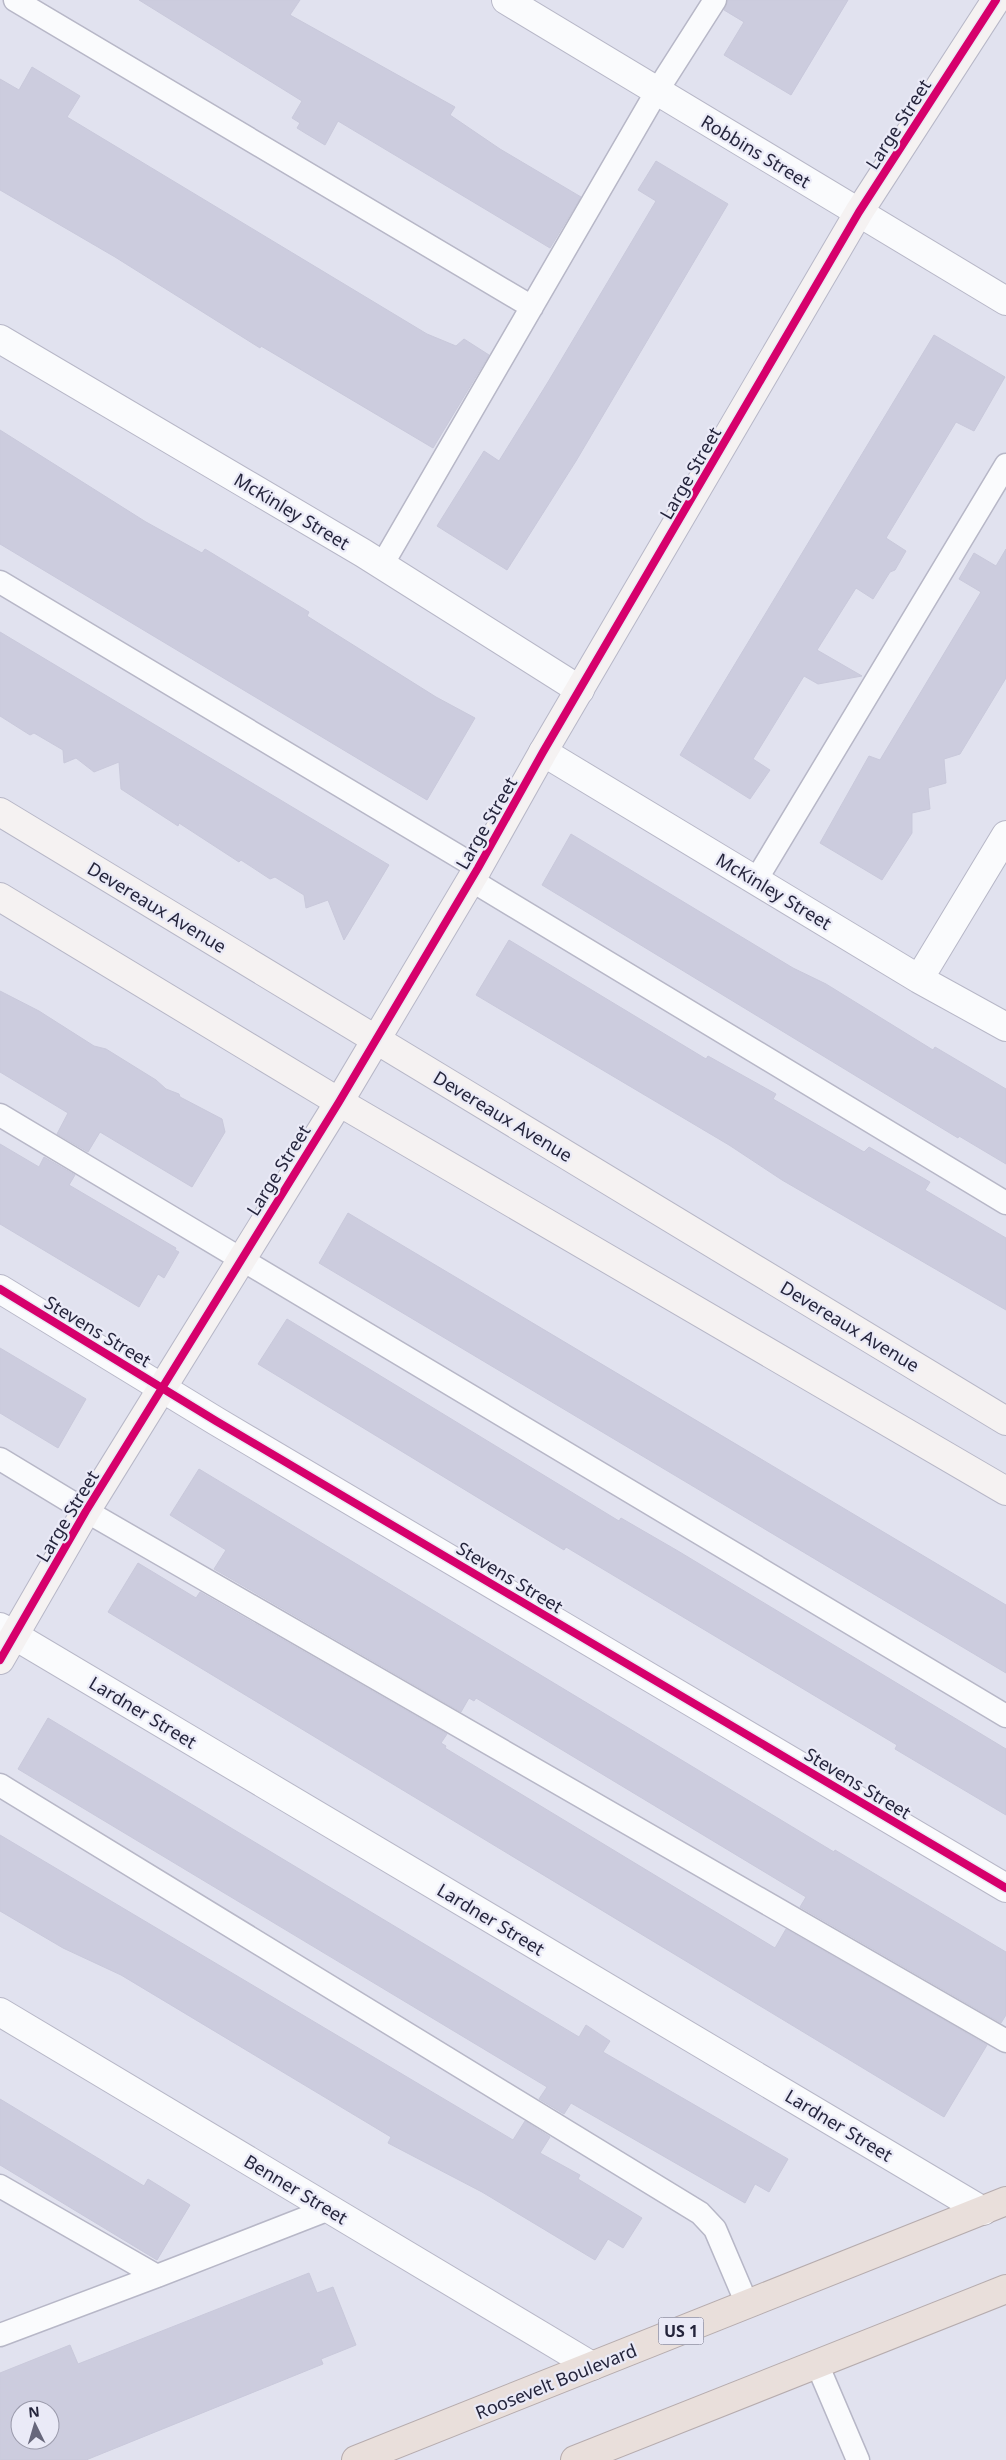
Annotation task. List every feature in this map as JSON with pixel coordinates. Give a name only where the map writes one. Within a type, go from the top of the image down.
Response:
[{"type":"highway","name":"Roosevelt Boulevard","points":[[356,2460],[994,2206]]},
{"type":"highway","points":[[575,2460],[1006,2289]]},
{"type":"main road","name":"Large Street","points":[[0,1660],[7,1631],[86,1511],[339,1102],[474,874],[543,752],[859,212],[996,0]]},
{"type":"main road","name":"Devereaux Avenue","points":[[0,812],[1006,1421]]},
{"type":"main road","points":[[0,897],[339,1102],[1006,1491]]},
{"type":"street","name":"Robbins Street","points":[[506,0],[1006,301]]},
{"type":"street","name":"McKinley Street","points":[[0,339],[382,565],[580,690]]},
{"type":"street","name":"McKinley Street","points":[[543,752],[919,979],[1006,1027]]},
{"type":"street","points":[[919,979],[1006,835]]},
{"type":"street","name":"Stevens Street","points":[[0,1289],[1006,1888]]},
{"type":"street","name":"Lardner Street","points":[[7,1631],[994,2206]]},
{"type":"street","name":"Benner Street","points":[[0,2012],[592,2366]]},
{"type":"lane","points":[[15,0],[532,307]]},
{"type":"lane","points":[[382,565],[657,91],[715,0]]},
{"type":"lane","points":[[756,880],[1006,465]]},
{"type":"lane","points":[[0,582],[1006,1203]]},
{"type":"lane","points":[[0,1115],[1006,1716]]},
{"type":"lane","points":[[0,1459],[86,1511],[1006,2041]]},
{"type":"lane","points":[[0,1785],[700,2213],[715,2229],[747,2304]]},
{"type":"lane","points":[[0,2186],[157,2276]]},
{"type":"lane","points":[[0,2335],[329,2209]]},
{"type":"lane","points":[[817,2364],[858,2460]]},
{"type":"building","points":[[139,0],[300,0],[290,15],[455,107],[450,115],[500,149],[581,197],[550,248],[338,121],[325,145],[305,133],[297,128],[300,123],[292,118],[302,101]]},
{"type":"building","points":[[728,0],[848,0],[791,95],[724,55],[744,22],[724,10]]},
{"type":"building","points":[[32,67],[80,96],[67,117],[427,334],[456,346],[464,339],[489,355],[433,448],[261,346],[260,348],[115,257],[0,190],[0,79],[19,90]]},
{"type":"building","points":[[656,161],[728,204],[576,461],[507,570],[437,526],[484,451],[499,461],[548,382],[656,201],[638,190]]},
{"type":"building","points":[[934,335],[1005,377],[974,431],[956,422],[886,538],[906,551],[895,570],[890,572],[873,599],[856,588],[817,650],[862,676],[818,684],[804,676],[753,759],[770,770],[750,799],[680,755]]},
{"type":"building","points":[[0,430],[146,522],[202,553],[205,549],[309,612],[307,616],[436,697],[475,718],[427,800],[0,544]]},
{"type":"building","points":[[1006,549],[1006,678],[960,754],[944,759],[946,783],[928,788],[930,809],[912,813],[912,833],[882,880],[820,843],[869,756],[880,760],[981,592],[959,579],[974,553],[996,566]]},
{"type":"building","points":[[0,632],[389,865],[344,940],[328,900],[306,908],[304,895],[275,877],[270,879],[241,860],[239,862],[179,823],[178,826],[121,789],[119,762],[94,772],[76,758],[64,763],[63,750],[34,733],[30,735],[0,716]]},
{"type":"building","points":[[571,834],[793,968],[826,984],[933,1050],[935,1047],[1006,1089],[1006,1164],[959,1136],[958,1138],[542,885]]},
{"type":"building","points":[[509,940],[706,1059],[708,1056],[776,1094],[773,1099],[864,1152],[869,1147],[930,1182],[925,1190],[1006,1238],[1006,1310],[782,1180],[729,1145],[476,995]]},
{"type":"building","points":[[0,991],[39,1011],[94,1046],[106,1049],[156,1080],[166,1089],[179,1094],[180,1097],[222,1119],[225,1132],[192,1187],[100,1132],[88,1152],[57,1134],[68,1113],[0,1072]]},
{"type":"building","points":[[0,1144],[39,1167],[44,1157],[75,1175],[69,1185],[176,1248],[175,1250],[179,1252],[164,1278],[158,1274],[139,1307],[0,1224]]},
{"type":"building","points":[[348,1213],[1006,1605],[1006,1673],[319,1263]]},
{"type":"building","points":[[287,1319],[619,1521],[621,1518],[678,1551],[1006,1749],[1006,1815],[895,1749],[897,1745],[566,1547],[564,1550],[258,1364]]},
{"type":"building","points":[[0,1348],[86,1399],[58,1448],[0,1413]]},
{"type":"building","points":[[199,1469],[834,1852],[835,1850],[1006,1952],[1006,2015],[1001,2023],[800,1907],[806,1897],[476,1698],[474,1701],[469,1698],[461,1712],[214,1569],[226,1550],[170,1515]]},
{"type":"building","points":[[138,1563],[196,1598],[200,1592],[447,1734],[441,1743],[446,1746],[445,1748],[775,1948],[786,1929],[987,2045],[944,2117],[108,1612]]},
{"type":"building","points":[[48,1718],[579,2037],[586,2025],[610,2041],[603,2052],[788,2159],[769,2192],[755,2184],[745,2203],[571,2103],[564,2114],[539,2099],[547,2087],[18,1769]]},
{"type":"building","points":[[0,1835],[513,2140],[525,2121],[550,2137],[540,2153],[580,2175],[578,2179],[642,2218],[623,2248],[608,2239],[595,2260],[482,2192],[388,2143],[391,2137],[121,1975],[63,1948],[0,1911]]},
{"type":"building","points":[[0,2099],[144,2186],[148,2179],[190,2205],[157,2260],[0,2165]]},
{"type":"building","points":[[309,2273],[317,2293],[333,2287],[356,2345],[321,2359],[323,2364],[86,2460],[0,2460],[0,2373],[70,2345],[78,2364]]},
{"type":"cycle path","points":[[0,1660],[86,1511],[339,1102],[478,868],[543,752],[859,212],[996,0]]},
{"type":"cycle path","points":[[0,1289],[216,1421],[1006,1888]]}]
